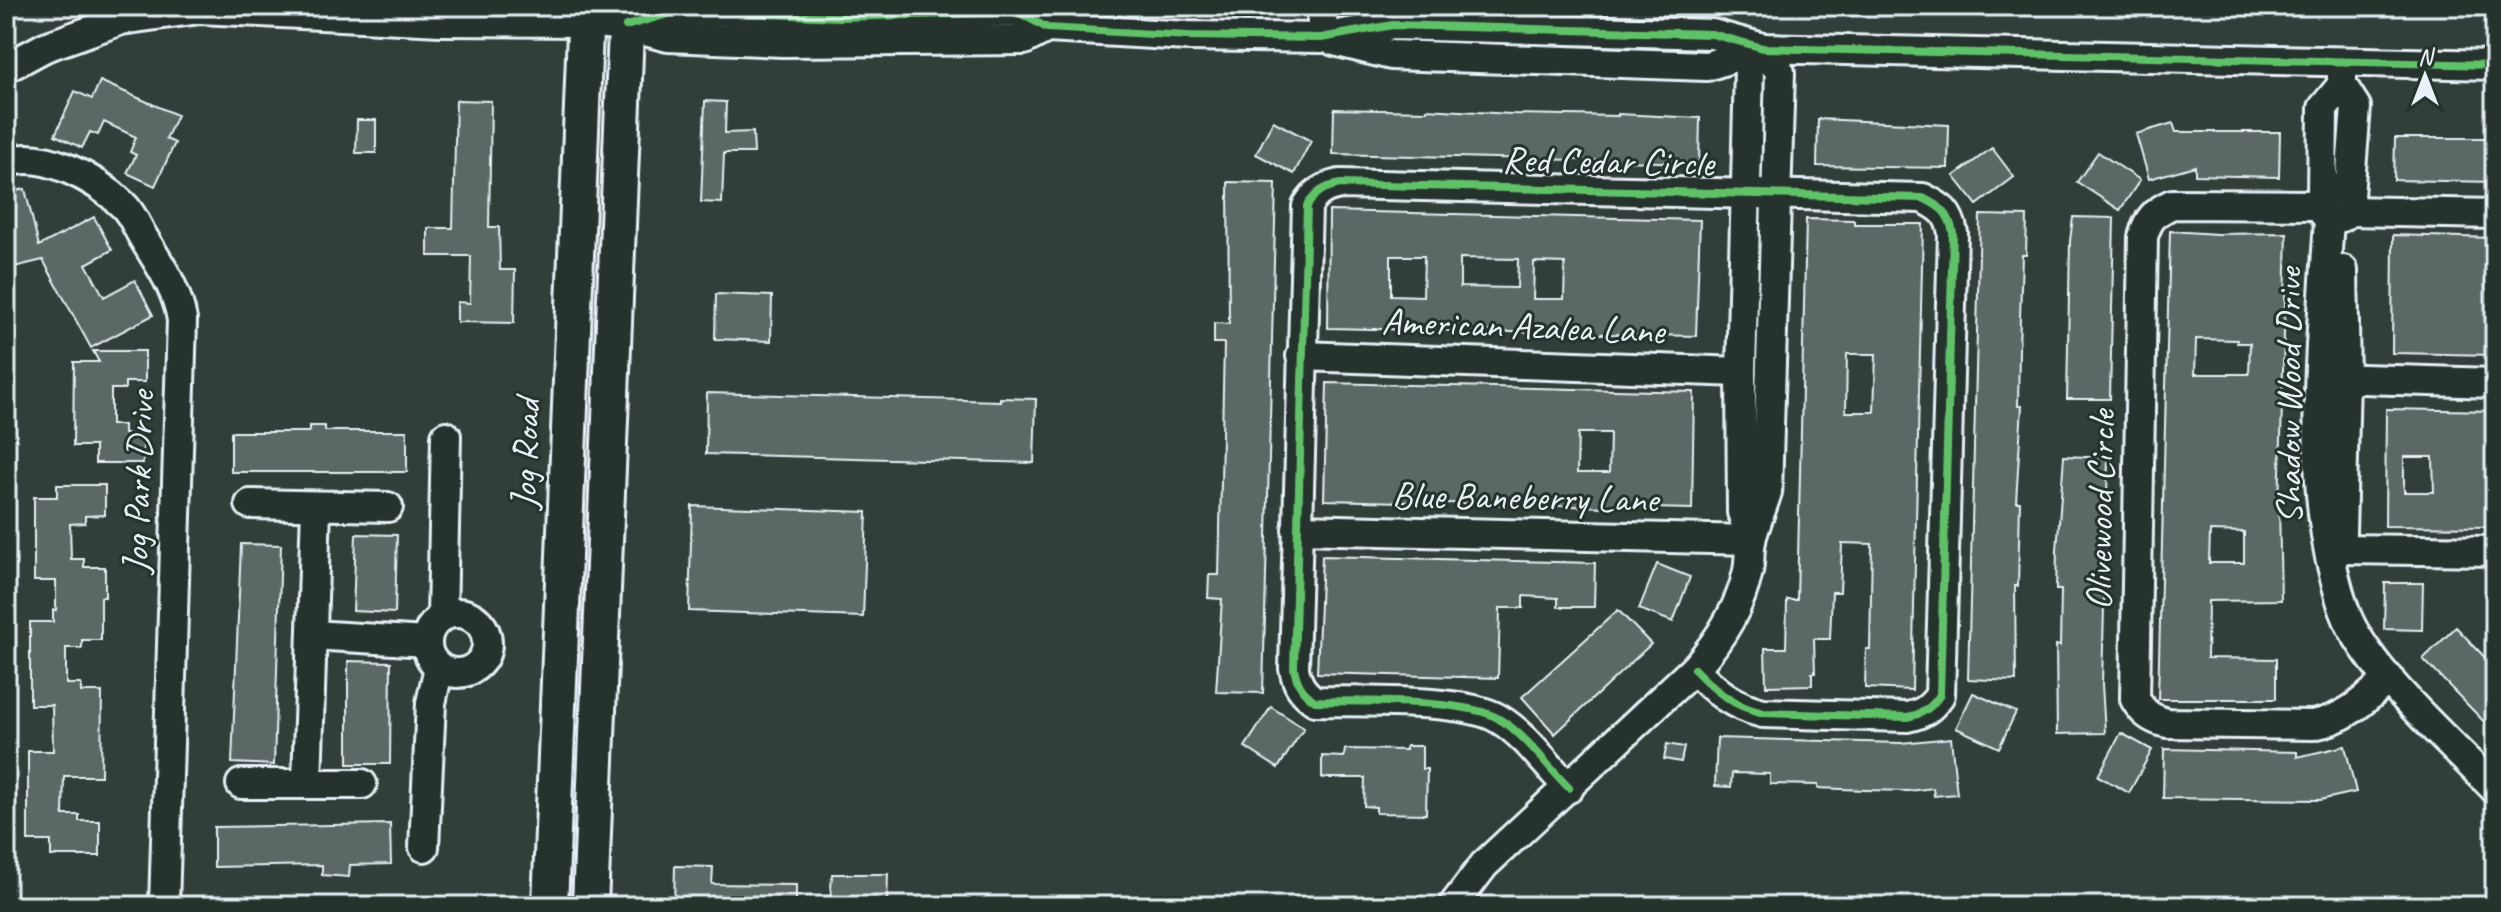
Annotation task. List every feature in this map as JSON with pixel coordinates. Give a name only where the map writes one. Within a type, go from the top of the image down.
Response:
[{"type":"main road","name":"Jog Road","points":[[550,906],[586,14]]},
{"type":"main road","points":[[590,906],[626,16]]},
{"type":"street","points":[[1321,38],[1323,6]]},
{"type":"street","points":[[6,68],[75,34],[121,20],[190,10],[441,21],[586,14],[626,16],[668,37],[783,42],[1024,40],[1047,28],[1188,36],[1321,38],[1391,55],[1707,66],[1763,48],[2342,73],[2495,65]]},
{"type":"street","points":[[1751,540],[1742,512],[1741,372],[1749,69],[1763,48]]},
{"type":"street","points":[[1453,906],[1484,865],[1694,669],[1729,623],[1741,597],[1751,540],[1767,492],[1780,72],[1763,48]]},
{"type":"street","name":"Shadow Wood Drive","points":[[2342,73],[2323,108],[2335,207],[2333,378],[2337,561],[2352,628],[2367,653],[2495,789]]},
{"type":"street","name":"Jog Park Drive","points":[[6,163],[26,159],[55,164],[99,187],[125,206],[169,280],[180,306],[164,906]]},
{"type":"street","name":"Red Cedar Circle","points":[[1569,788],[1510,727],[1485,712],[1458,706],[1315,701],[1304,693],[1296,681],[1301,356],[1307,206],[1315,194],[1326,187],[1340,184],[1746,192],[1923,198],[1943,208],[1951,219],[1953,233],[1940,695],[1921,714],[1907,717],[1763,713],[1748,710],[1722,696],[1694,669]]},
{"type":"street","name":"Olivewood Circle","points":[[2389,678],[2355,709],[2328,722],[2313,725],[2167,723],[2153,719],[2142,711],[2135,699],[2146,224],[2155,212],[2172,204],[2495,214]]},
{"type":"street","name":"American Azalea Lane","points":[[1301,356],[1741,372]]},
{"type":"street","points":[[2333,378],[2495,383]]},
{"type":"street","points":[[442,617],[446,436]]},
{"type":"street","points":[[250,504],[388,507]]},
{"type":"street","points":[[307,783],[316,507]]},
{"type":"street","name":"Blue Baneberry Lane","points":[[1297,529],[1751,540]]},
{"type":"street","points":[[2337,561],[2495,551]]},
{"type":"street","points":[[462,613],[471,617],[479,623],[487,640],[483,659],[467,672],[458,673],[439,667],[428,651],[429,632],[442,617],[462,613]]},
{"type":"street","points":[[312,635],[427,642]]},
{"type":"street","points":[[424,847],[431,703],[439,667]]},
{"type":"street","points":[[241,784],[362,784]]},
{"type":"building","points":[[100,81],[177,115],[166,139],[175,143],[155,186],[127,173],[136,155],[130,152],[136,137],[104,122],[98,135],[90,132],[82,148],[55,135],[75,91],[92,99]]},
{"type":"building","points":[[456,100],[491,101],[489,227],[499,227],[500,270],[515,270],[514,323],[457,322],[457,302],[470,303],[471,256],[428,256],[428,228],[453,228]]},
{"type":"building","points":[[705,101],[726,102],[725,133],[753,132],[754,153],[724,153],[722,203],[701,202]]},
{"type":"building","points":[[1334,109],[1700,118],[1699,163],[1333,154]]},
{"type":"building","points":[[1818,119],[1949,125],[1948,168],[1817,166]]},
{"type":"building","points":[[357,120],[376,120],[376,153],[356,153]]},
{"type":"building","points":[[1273,121],[1311,141],[1294,174],[1256,154]]},
{"type":"building","points":[[2173,123],[2176,132],[2280,132],[2279,177],[2195,175],[2195,166],[2149,179],[2136,134]]},
{"type":"building","points":[[2395,138],[2495,138],[2495,182],[2394,180]]},
{"type":"building","points":[[1992,148],[2014,177],[1977,205],[1954,176]]},
{"type":"building","points":[[2098,152],[2140,180],[2120,210],[2077,182]]},
{"type":"building","points":[[1228,182],[1276,183],[1263,693],[1216,692],[1222,599],[1208,598],[1209,575],[1219,575],[1224,343],[1214,343],[1214,323],[1229,324]]},
{"type":"building","points":[[25,189],[39,246],[94,217],[112,250],[86,264],[104,297],[135,280],[153,315],[91,348],[43,260],[6,269],[6,193]]},
{"type":"building","points":[[1329,211],[1700,220],[1696,336],[1328,328]],"holes":[[[1391,256],[1424,256],[1423,296],[1391,295]],[[1460,258],[1518,259],[1517,288],[1460,287]],[[1534,262],[1565,263],[1564,299],[1533,299]]]},
{"type":"building","points":[[1980,215],[2027,216],[2026,255],[2022,255],[2019,349],[2018,406],[2022,406],[2016,502],[2020,502],[2018,586],[2015,586],[2016,681],[1968,679]]},
{"type":"building","points":[[2073,217],[2114,218],[2110,399],[2067,399]]},
{"type":"building","points":[[1806,219],[1854,220],[1854,224],[1923,224],[1912,690],[1865,688],[1866,649],[1870,649],[1872,544],[1842,543],[1840,592],[1832,592],[1830,639],[1814,639],[1815,673],[1812,673],[1812,685],[1766,686],[1765,648],[1786,648],[1787,600],[1797,600]],"holes":[[[1847,354],[1876,354],[1874,412],[1846,412]]]},
{"type":"building","points":[[2170,231],[2287,233],[2279,506],[2281,600],[2208,601],[2207,658],[2276,659],[2276,699],[2158,699]],"holes":[[[2196,339],[2250,343],[2249,374],[2195,374]],[[2210,531],[2244,532],[2244,563],[2209,563]]]},
{"type":"building","points":[[2393,235],[2495,238],[2495,355],[2392,353]]},
{"type":"building","points":[[716,294],[772,296],[771,341],[715,339]]},
{"type":"building","points":[[93,351],[145,351],[145,382],[125,382],[125,389],[111,389],[111,425],[124,425],[124,434],[143,434],[143,463],[95,463],[95,446],[73,446],[74,362],[99,362]]},
{"type":"building","points":[[1327,383],[1694,392],[1692,509],[1324,500]],"holes":[[[1578,433],[1610,433],[1609,473],[1577,473]]]},
{"type":"building","points":[[707,393],[1000,401],[1000,398],[1036,399],[1034,463],[706,454]]},
{"type":"building","points":[[2386,409],[2495,411],[2495,527],[2385,526]],"holes":[[[2404,457],[2433,457],[2434,492],[2404,492]]]},
{"type":"building","points":[[309,426],[325,426],[325,431],[407,431],[407,472],[231,472],[231,432],[309,432]]},
{"type":"building","points":[[2064,456],[2108,458],[2102,684],[2105,733],[2057,734],[2056,645],[2060,646],[2061,590],[2056,590],[2057,550]]},
{"type":"building","points":[[57,485],[105,485],[105,515],[85,516],[85,523],[70,524],[71,559],[84,559],[84,567],[105,567],[101,640],[82,640],[82,648],[66,648],[66,684],[81,684],[81,692],[102,692],[101,776],[64,776],[63,815],[79,815],[79,821],[100,821],[100,856],[51,856],[51,841],[28,841],[28,751],[53,751],[52,705],[30,705],[30,622],[53,622],[53,610],[56,610],[56,581],[34,581],[34,497],[57,497]]},
{"type":"building","points":[[692,506],[867,512],[863,617],[689,611]]},
{"type":"building","points":[[356,534],[397,535],[395,613],[353,611]]},
{"type":"building","points":[[241,544],[281,545],[274,765],[232,763]]},
{"type":"building","points":[[1322,556],[1595,563],[1594,607],[1558,607],[1558,598],[1523,596],[1523,608],[1500,608],[1498,678],[1317,673]]},
{"type":"building","points":[[1657,564],[1690,577],[1673,622],[1639,609]]},
{"type":"building","points":[[2385,583],[2423,583],[2422,630],[2384,629]]},
{"type":"building","points":[[1618,610],[1651,644],[1555,734],[1522,697]]},
{"type":"building","points":[[2456,627],[2495,668],[2495,733],[2423,659]]},
{"type":"building","points":[[348,661],[391,662],[390,764],[348,764]]},
{"type":"building","points":[[1973,693],[2016,712],[1999,748],[1956,728]]},
{"type":"building","points":[[1271,707],[1304,728],[1278,768],[1245,747]]},
{"type":"building","points":[[2121,733],[2152,750],[2129,793],[2098,776]]},
{"type":"building","points":[[1717,738],[1901,743],[1951,738],[1957,794],[1934,796],[1933,788],[1865,790],[1770,784],[1770,774],[1732,773],[1731,787],[1715,786]]},
{"type":"building","points":[[1667,744],[1684,747],[1681,762],[1664,759]]},
{"type":"building","points":[[1406,746],[1422,746],[1422,769],[1427,769],[1426,814],[1376,813],[1376,807],[1364,806],[1365,778],[1322,778],[1322,756],[1344,757],[1345,749],[1406,750]]},
{"type":"building","points":[[2345,746],[2356,792],[2320,800],[2163,798],[2164,749],[2297,752],[2297,757]]},
{"type":"building","points":[[390,824],[391,864],[350,865],[349,877],[322,875],[322,865],[214,867],[214,827]]},
{"type":"building","points":[[675,866],[713,867],[712,884],[796,885],[796,906],[702,903],[702,906],[674,906]]},
{"type":"building","points":[[832,874],[888,874],[887,906],[830,906]]},
{"type":"cycle path","points":[[626,26],[682,10],[839,17],[1018,12],[1047,28],[1188,36],[1321,38],[1393,25],[1712,34],[1763,48],[2495,65]]},
{"type":"cycle path","points":[[1569,788],[1518,733],[1483,712],[1411,702],[1315,701],[1299,683],[1294,668],[1307,206],[1317,194],[1340,184],[1923,198],[1946,215],[1953,233],[1940,695],[1926,710],[1907,717],[1763,713],[1725,697],[1694,669]]}]
